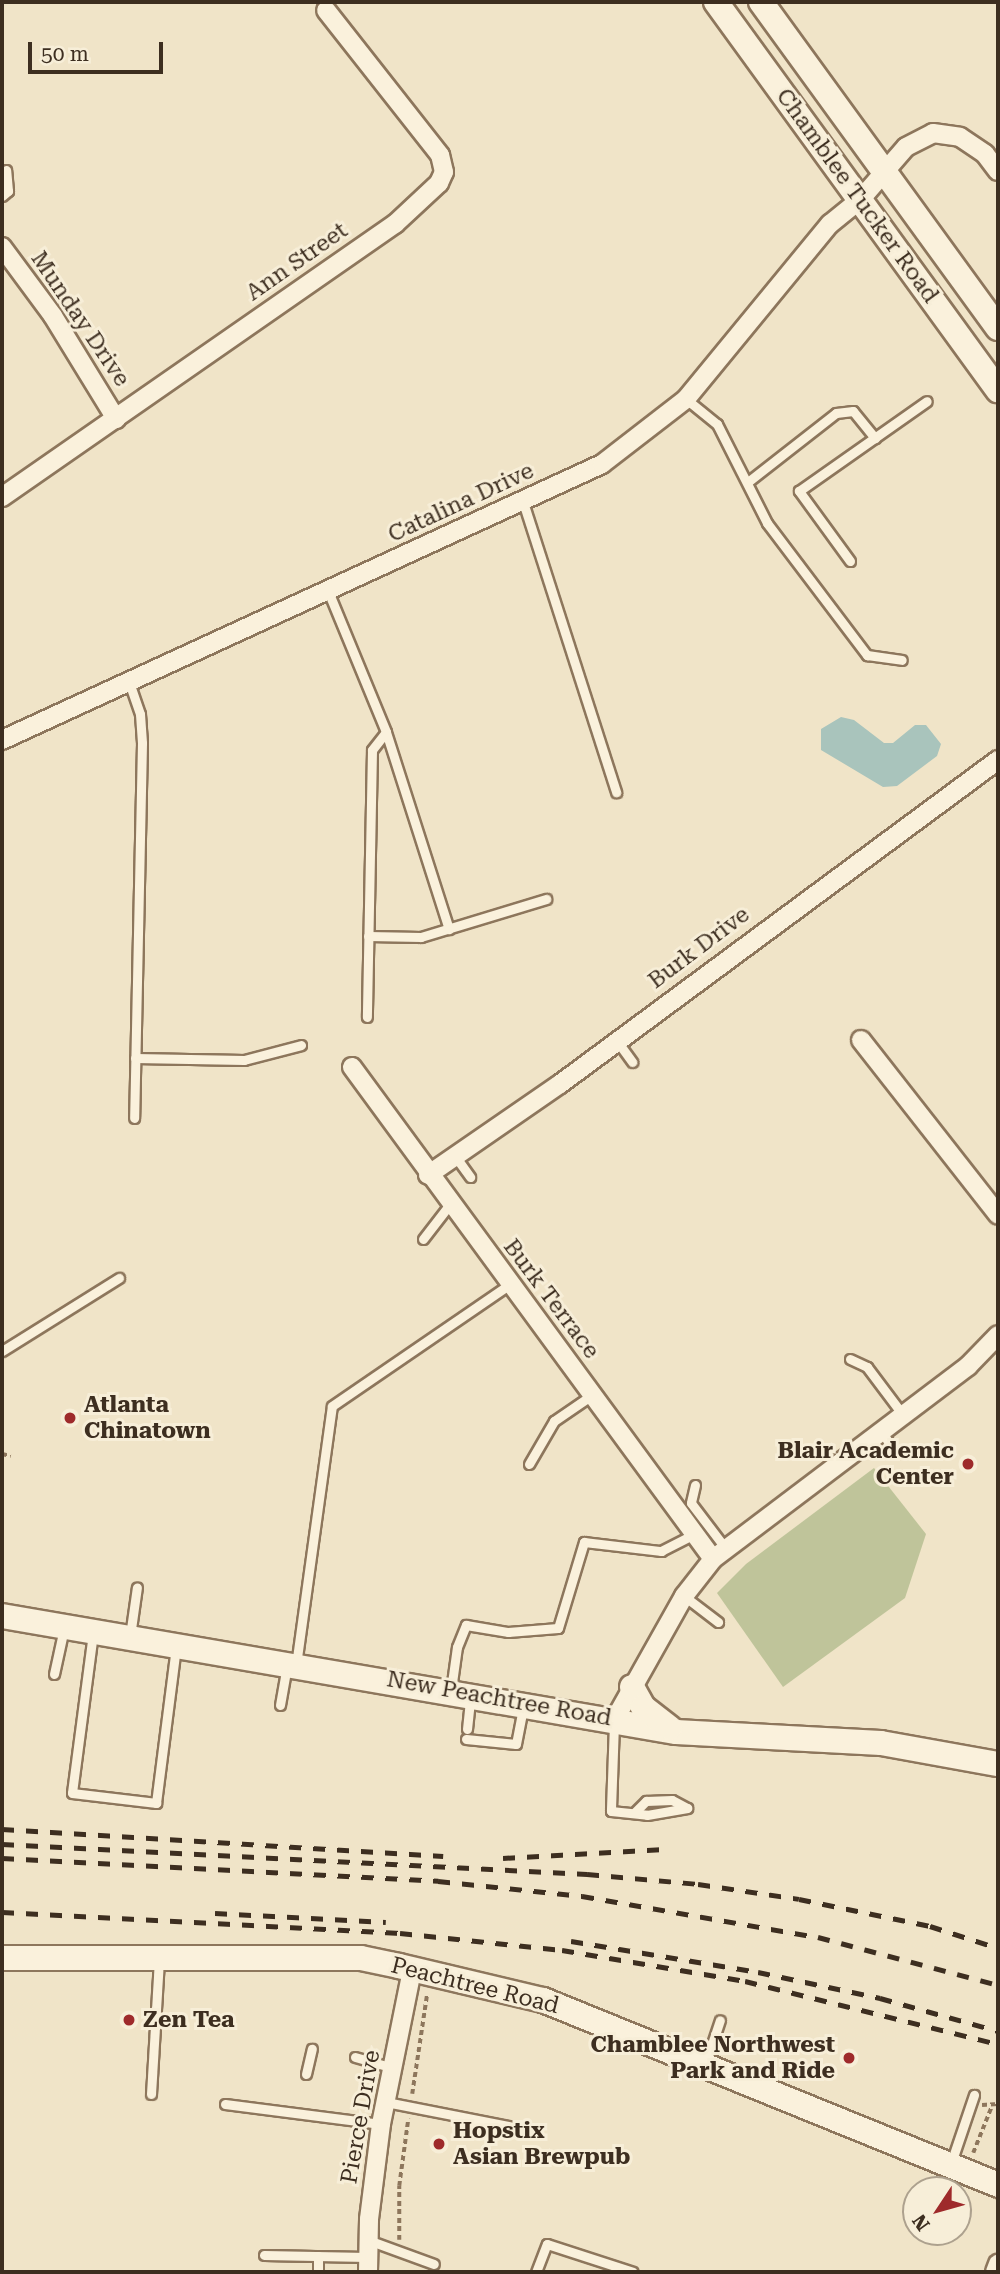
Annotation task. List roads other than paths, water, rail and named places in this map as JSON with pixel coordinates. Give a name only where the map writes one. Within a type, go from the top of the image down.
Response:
[{"type":"street","name":"Chamblee Tucker Road","points":[[716,2],[998,390]]},
{"type":"street","name":"Chamblee Tucker Road","points":[[761,2],[998,328]]},
{"type":"street","name":"Ann Street","points":[[2,497],[396,224],[439,183],[444,172],[440,155],[326,10]]},
{"type":"street","name":"Catalina Drive","points":[[2,740],[602,464],[686,399],[830,224],[860,200],[906,147],[933,134],[960,137],[985,154],[998,171]]},
{"type":"street","name":"Munday Drive","points":[[2,247],[53,316],[116,419]]},
{"type":"street","name":"Burk Drive","points":[[428,1175],[617,1041],[998,760]]},
{"type":"street","points":[[861,1040],[998,1215]]},
{"type":"street","name":"Burk Terrace","points":[[352,1067],[428,1175],[695,1534],[719,1554]]},
{"type":"street","points":[[615,1718],[684,1596],[719,1554],[968,1366],[998,1335]]},
{"type":"street","name":"New Peachtree Road","points":[[2,1616],[615,1718],[676,1732],[881,1744],[998,1764]]},
{"type":"street","points":[[632,1687],[643,1707],[676,1732]]},
{"type":"street","name":"Peachtree Road","points":[[2,1958],[159,1961],[361,1958],[544,2000],[998,2185]]},
{"type":"street","name":"Pierce Drive","points":[[368,2256],[382,2124],[412,1970]]},
{"type":"lane","points":[[2,196],[8,191],[6,170]]},
{"type":"lane","points":[[686,399],[717,424],[749,481],[767,523],[867,655],[902,660]]},
{"type":"lane","points":[[850,561],[799,491],[927,401]]},
{"type":"lane","points":[[749,481],[836,413],[853,411],[875,438]]},
{"type":"lane","points":[[523,502],[616,792]]},
{"type":"lane","points":[[328,592],[386,732],[449,929]]},
{"type":"lane","points":[[129,682],[140,714],[142,743],[134,1118]]},
{"type":"lane","points":[[367,1017],[372,750],[386,732]]},
{"type":"lane","points":[[368,936],[421,937],[546,899]]},
{"type":"lane","points":[[617,1041],[632,1062]]},
{"type":"lane","points":[[135,1058],[244,1060],[301,1045]]},
{"type":"lane","points":[[455,1156],[470,1177]]},
{"type":"lane","points":[[423,1239],[450,1204]]},
{"type":"lane","points":[[2,1351],[119,1278]]},
{"type":"lane","points":[[280,1705],[291,1665],[332,1406],[509,1284]]},
{"type":"lane","points":[[849,1359],[867,1367],[903,1415]]},
{"type":"lane","points":[[529,1464],[554,1421],[592,1395]]},
{"type":"lane","points":[[882,1431],[892,1449]]},
{"type":"lane","points":[[695,1485],[691,1503],[719,1554]]},
{"type":"lane","points":[[524,1703],[516,1744],[467,1734],[460,1693],[457,1647],[466,1625],[508,1632],[558,1628],[584,1542],[661,1551],[695,1534]]},
{"type":"lane","points":[[129,1637],[137,1587]]},
{"type":"lane","points":[[684,1596],[718,1622]]},
{"type":"lane","points":[[54,1674],[65,1627]]},
{"type":"lane","points":[[94,1632],[72,1793],[156,1803],[176,1645]]},
{"type":"lane","points":[[615,1718],[611,1811],[635,1812],[673,1813],[688,1808],[671,1800],[646,1801],[635,1812]]},
{"type":"lane","points":[[151,2094],[159,1961]]},
{"type":"lane","points":[[704,2066],[720,2020]]},
{"type":"lane","points":[[306,2074],[312,2049]]},
{"type":"lane","points":[[355,2057],[393,2068]]},
{"type":"lane","points":[[950,2165],[975,2099]]},
{"type":"lane","points":[[386,2102],[523,2129]]},
{"type":"lane","points":[[225,2104],[382,2124]]},
{"type":"lane","points":[[536,2272],[547,2244],[632,2272]]},
{"type":"lane","points":[[264,2255],[368,2256],[399,2252],[434,2264]]},
{"type":"lane","points":[[318,2256],[318,2272]]},
{"type":"water","points":[[841,717],[854,720],[884,743],[893,743],[915,725],[926,725],[941,744],[937,756],[897,786],[883,787],[821,750],[821,729]]},
{"type":"railway","points":[[2,1829],[443,1856]]},
{"type":"railway","points":[[2,1844],[587,1874],[698,1884],[799,1899],[930,1926],[998,1948]]},
{"type":"railway","points":[[503,1858],[665,1849]]},
{"type":"railway","points":[[2,1858],[438,1881],[582,1896],[818,1937],[998,1985]]},
{"type":"railway","points":[[2,1912],[400,1933],[562,1950],[745,1981],[998,2044]]},
{"type":"railway","points":[[215,1913],[386,1922]]},
{"type":"railway","points":[[571,1941],[758,1972],[880,1998],[998,2031]]},
{"type":"place","name":"Atlanta Chinatown","points":[[70,1418]]},
{"type":"place","name":"Blair Academic Center","points":[[968,1464]]},
{"type":"place","name":"Zen Tea","points":[[129,2020]]},
{"type":"place","name":"Chamblee Northwest Park and Ride","points":[[849,2058]]},
{"type":"place","name":"Hopstix Asian Brewpub","points":[[439,2144]]}]
